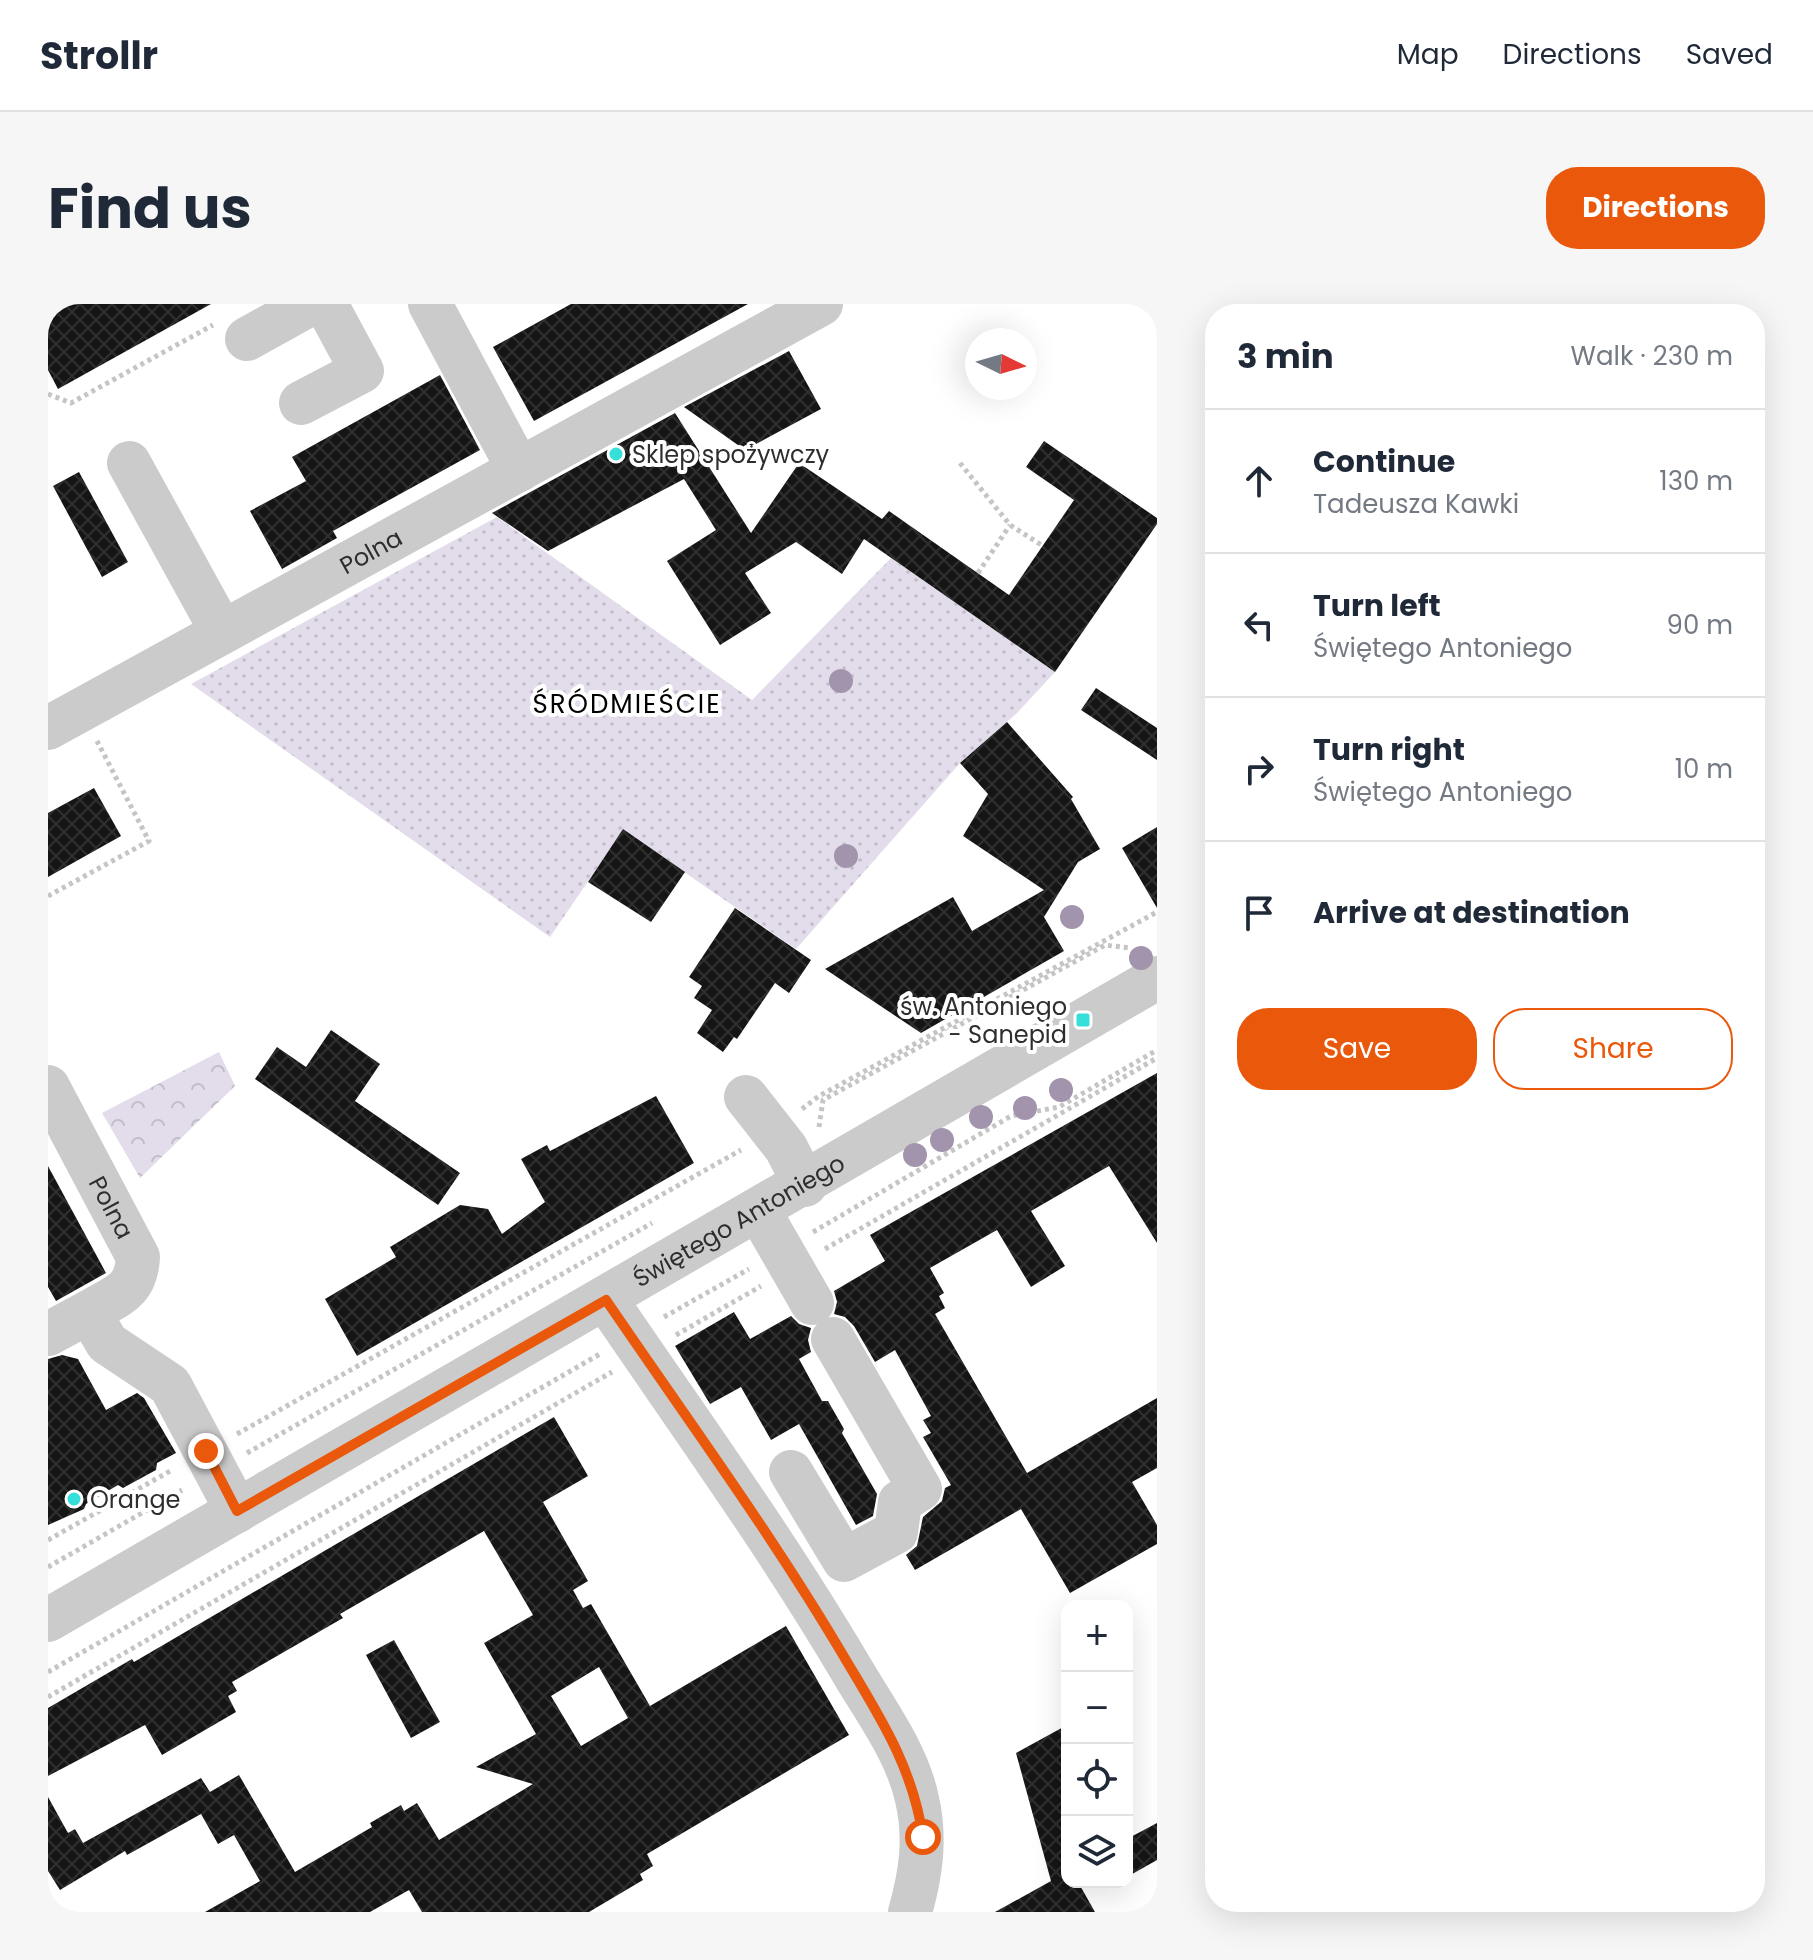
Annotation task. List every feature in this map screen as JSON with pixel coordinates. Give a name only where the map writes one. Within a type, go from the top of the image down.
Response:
[{"type":"street","points":[[235,329],[310,304]]},
{"type":"street","points":[[301,403],[362,371],[326,304]]},
{"type":"street","points":[[430,304],[519,470]]},
{"type":"street","name":"Polna","points":[[48,728],[519,470],[802,308]]},
{"type":"street","points":[[129,463],[222,632]]},
{"type":"street","name":"Świętego Antoniego","points":[[48,1620],[759,1211],[788,1155],[1144,963]]},
{"type":"street","name":"Polna","points":[[48,1087],[138,1257],[137,1276],[132,1287],[89,1312]]},
{"type":"street","points":[[746,1097],[788,1155]]},
{"type":"street","points":[[759,1211],[920,1489],[900,1502],[896,1532],[844,1560],[791,1472]]},
{"type":"street","points":[[606,1300],[798,1579],[900,1753],[917,1796],[923,1837],[920,1877],[910,1912]]},
{"type":"street","points":[[48,1334],[89,1312],[107,1343],[170,1385],[237,1511]]},
{"type":"path","points":[[48,394],[71,403],[235,329]]},
{"type":"path","points":[[960,463],[1010,525],[1043,546]]},
{"type":"path","points":[[978,573],[1010,525]]},
{"type":"path","points":[[48,896],[149,841],[96,739]]},
{"type":"path","points":[[788,1155],[819,1096],[1157,912]]},
{"type":"path","points":[[48,1540],[211,1461],[788,1155],[818,1132],[823,1100],[1105,945],[1144,963]]},
{"type":"path","points":[[48,1697],[643,1355],[812,1304],[1157,1058]]},
{"type":"path","points":[[48,1567],[211,1461],[664,1216]]},
{"type":"green space","points":[[497,517],[752,700],[891,558],[1055,672],[1017,713],[960,763],[796,949],[623,830],[550,937],[191,684]]},
{"type":"green space","points":[[219,1052],[235,1086],[140,1178],[102,1113]]},
{"type":"building","points":[[48,304],[211,304],[58,389],[48,370]]},
{"type":"building","points":[[571,304],[748,304],[534,421],[493,347]]},
{"type":"building","points":[[789,351],[821,409],[745,450],[684,407]]},
{"type":"building","points":[[440,375],[480,450],[333,531],[337,538],[282,569],[250,511],[306,481],[292,457]]},
{"type":"building","points":[[675,413],[751,533],[799,463],[882,519],[889,511],[1009,595],[1074,500],[1026,467],[1044,441],[1157,518],[1157,524],[1055,672],[864,539],[842,574],[796,542],[745,573],[771,613],[720,645],[667,561],[716,530],[684,479],[548,551],[492,513]]},
{"type":"building","points":[[79,472],[128,562],[102,577],[53,486]]},
{"type":"building","points":[[1096,688],[1157,728],[1157,760],[1081,710]]},
{"type":"building","points":[[1007,722],[1073,797],[1071,799],[1100,849],[1078,862],[1044,917],[1064,951],[921,1033],[825,969],[953,897],[972,931],[1044,890],[963,836],[988,794],[960,763]]},
{"type":"building","points":[[94,788],[121,836],[48,877],[48,813]]},
{"type":"building","points":[[1157,827],[1157,908],[1122,848]]},
{"type":"building","points":[[623,829],[685,872],[651,922],[588,882]]},
{"type":"building","points":[[735,908],[811,960],[789,993],[775,983],[737,1039],[734,1037],[723,1052],[697,1033],[712,1010],[694,998],[702,986],[689,977]]},
{"type":"building","points":[[331,1030],[380,1064],[355,1101],[460,1173],[438,1205],[255,1079],[277,1047],[306,1067]]},
{"type":"building","points":[[1157,1073],[1157,1243],[1109,1166],[1031,1211],[1065,1266],[1031,1287],[997,1230],[930,1268],[944,1293],[939,1296],[945,1308],[935,1314],[1027,1473],[1157,1398],[1157,1468],[1132,1482],[1157,1525],[1157,1544],[1070,1593],[1021,1509],[915,1570],[906,1555],[917,1546],[923,1517],[942,1501],[945,1488],[951,1485],[923,1437],[931,1433],[923,1420],[931,1416],[895,1350],[875,1362],[854,1326],[845,1317],[834,1314],[837,1302],[834,1291],[885,1261],[870,1235]]},
{"type":"building","points":[[656,1096],[694,1163],[357,1356],[325,1299],[396,1257],[390,1247],[460,1205],[488,1209],[502,1234],[545,1202],[521,1159],[547,1145],[550,1151]]},
{"type":"building","points":[[48,1166],[106,1273],[56,1301],[48,1287]]},
{"type":"building","points":[[734,1312],[750,1339],[791,1316],[799,1324],[811,1328],[808,1340],[811,1352],[799,1359],[822,1401],[828,1401],[844,1429],[842,1433],[877,1494],[873,1516],[856,1525],[799,1424],[771,1440],[741,1387],[710,1404],[675,1346]]},
{"type":"building","points":[[62,1355],[78,1359],[106,1410],[137,1393],[144,1398],[176,1453],[157,1463],[156,1470],[123,1488],[118,1485],[86,1504],[84,1509],[48,1525],[48,1359]]},
{"type":"building","points":[[554,1417],[588,1476],[543,1502],[588,1581],[573,1590],[583,1608],[591,1604],[650,1706],[786,1626],[849,1735],[647,1854],[653,1866],[640,1874],[643,1880],[589,1912],[422,1912],[409,1890],[370,1912],[205,1912],[260,1881],[234,1835],[218,1844],[201,1814],[127,1855],[125,1851],[60,1890],[48,1871],[48,1797],[68,1833],[75,1829],[83,1843],[201,1778],[210,1792],[239,1775],[295,1872],[372,1827],[370,1823],[401,1805],[404,1811],[417,1803],[439,1840],[533,1784],[476,1767],[536,1734],[484,1643],[533,1615],[484,1531],[340,1614],[343,1618],[232,1682],[237,1691],[228,1696],[236,1712],[162,1755],[145,1725],[48,1776],[48,1708],[132,1659],[134,1662]],"holes":[[[599,1667],[628,1718],[581,1746],[551,1696]]]},
{"type":"building","points":[[394,1640],[440,1722],[411,1738],[366,1655]]},
{"type":"building","points":[[1061,1728],[1061,1888],[1081,1888],[1095,1912],[995,1912],[1051,1881],[1016,1753]]},
{"type":"building","points":[[1157,1823],[1157,1860],[1133,1874],[1133,1836]]},
{"type":"place","name":"Sklep spożywczy","points":[[616,454]]},
{"type":"place","name":"św. Antoniego - Sanepid","points":[[1083,1020]]},
{"type":"place","name":"Orange","points":[[74,1499]]},
{"type":"district","name":"ŚRÓDMIEŚCIE","points":[[627,704]]},
{"type":"route","points":[[206,1451],[237,1511],[606,1300],[798,1579],[900,1753],[917,1796],[923,1837]]}]
